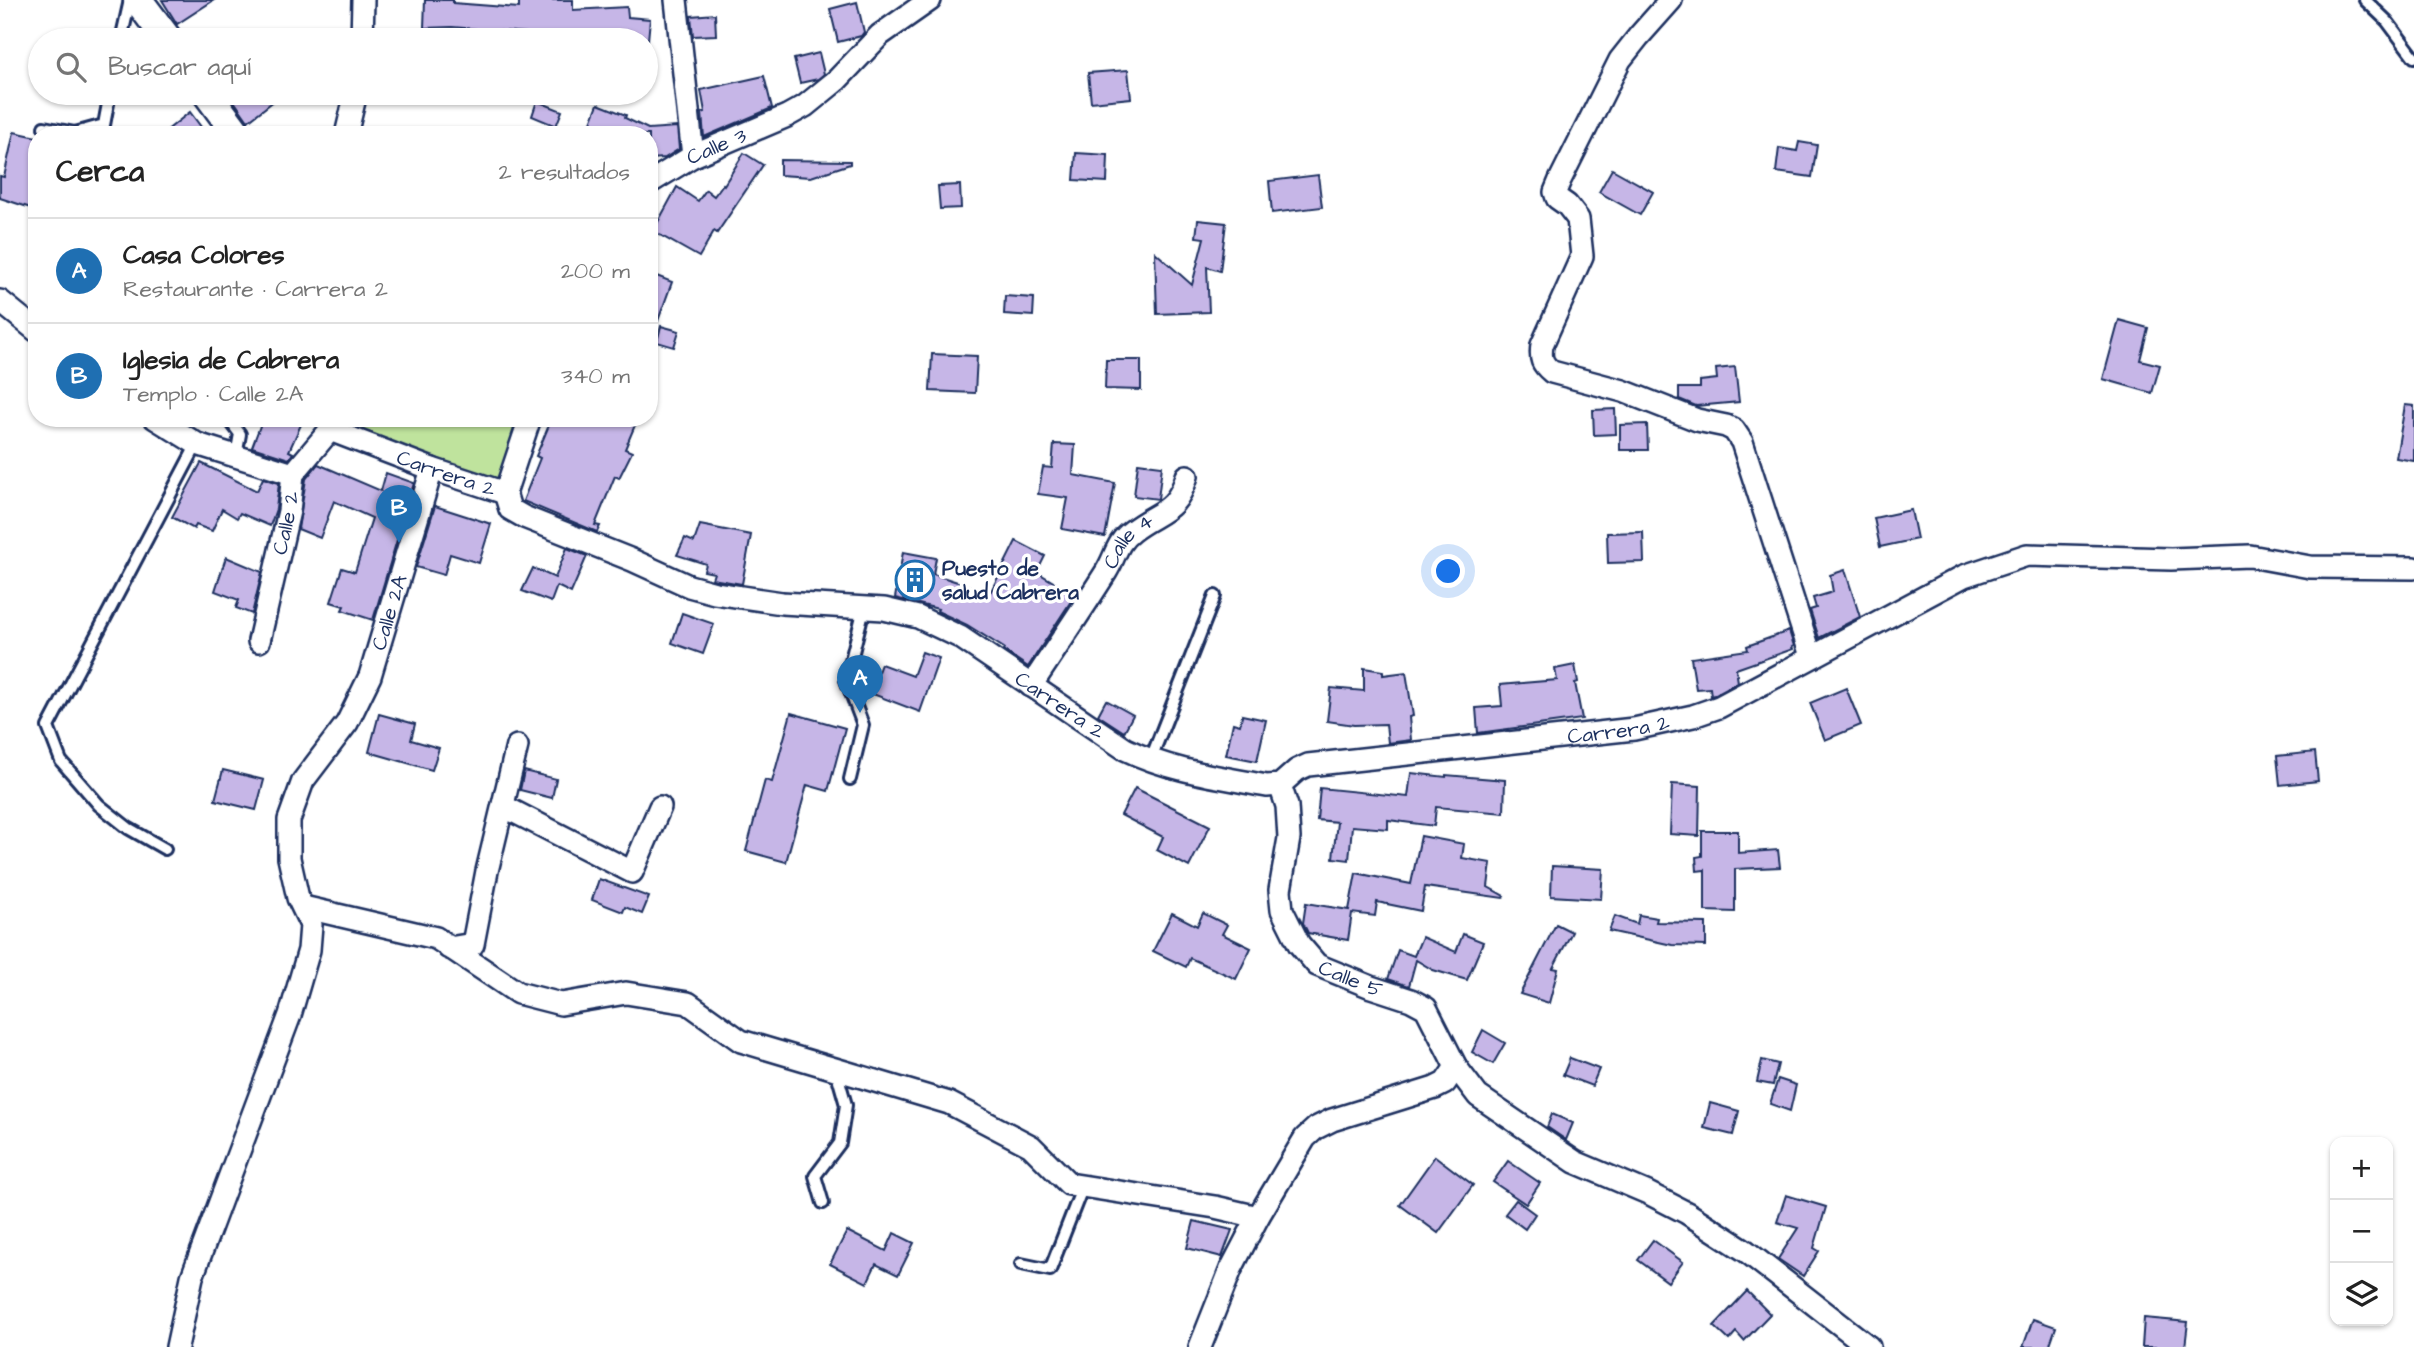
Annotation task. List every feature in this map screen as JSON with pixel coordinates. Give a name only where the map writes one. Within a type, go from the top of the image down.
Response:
[{"type":"street","points":[[138,0],[159,28]]},
{"type":"street","points":[[362,28],[363,0]]},
{"type":"street","points":[[676,0],[692,156]]},
{"type":"street","name":"Calle 3","points":[[658,177],[692,156],[805,106],[837,80],[880,35],[930,0]]},
{"type":"street","points":[[1671,0],[1620,60],[1555,192],[1557,198],[1567,205],[1578,219],[1582,256],[1542,345],[1540,356],[1543,365],[1552,372],[1623,391],[1674,412],[1734,430],[1742,442],[1811,656]]},
{"type":"street","points":[[215,105],[231,126]]},
{"type":"street","points":[[348,126],[353,105]]},
{"type":"street","points":[[0,301],[28,322]]},
{"type":"street","points":[[170,427],[197,444],[293,474]]},
{"type":"street","name":"Calle 2","points":[[259,641],[289,511],[293,474],[330,427]]},
{"type":"street","name":"Carrera 2","points":[[339,427],[432,470],[505,493],[510,509],[524,517],[689,586],[715,593],[782,603],[884,609],[918,617],[960,636],[1125,749],[1150,761],[1192,772],[1267,786],[1280,785],[1297,770],[1308,765],[1634,729],[1693,716],[1719,707],[1964,576],[2028,555],[2171,559],[2250,556],[2310,567],[2414,568]]},
{"type":"street","points":[[505,493],[527,427]]},
{"type":"street","name":"Calle 2A","points":[[177,1347],[192,1277],[290,1015],[309,950],[310,925],[289,858],[289,820],[303,781],[347,723],[370,676],[432,470]]},
{"type":"street","name":"Calle 4","points":[[1031,685],[1109,567],[1118,545],[1132,530],[1169,509],[1183,491],[1187,476]]},
{"type":"street","points":[[449,948],[473,944],[517,746]]},
{"type":"street","name":"Calle 5","points":[[1280,785],[1287,806],[1289,838],[1280,890],[1282,910],[1299,944],[1317,965],[1426,1007],[1456,1067],[1478,1096],[1575,1162],[1687,1213],[1746,1251],[1869,1347]]},
{"type":"street","points":[[503,806],[632,872],[660,807]]},
{"type":"street","points":[[303,907],[436,938],[518,993],[561,1004],[626,993],[688,1003],[741,1041],[949,1103],[1031,1146],[1069,1184],[1215,1207],[1258,1217]]},
{"type":"street","points":[[1200,1347],[1231,1269],[1305,1138],[1316,1128],[1332,1121],[1435,1088],[1445,1083],[1456,1067]]},
{"type":"lane","points":[[124,28],[130,0]]},
{"type":"lane","points":[[2365,0],[2387,21],[2414,57]]},
{"type":"lane","points":[[100,126],[104,125],[108,105]]},
{"type":"lane","points":[[235,427],[240,434],[236,456]]},
{"type":"lane","points":[[165,849],[128,828],[99,805],[61,761],[48,727],[197,444]]},
{"type":"lane","points":[[1150,761],[1215,596]]},
{"type":"lane","points":[[849,779],[863,724],[846,680],[864,608]]},
{"type":"lane","points":[[823,1203],[815,1176],[840,1143],[846,1105],[835,1068]]},
{"type":"lane","points":[[1021,1264],[1050,1270],[1083,1186]]},
{"type":"green space","points":[[348,427],[516,427],[500,482],[347,432]]},
{"type":"building","points":[[162,0],[214,0],[177,24]]},
{"type":"building","points":[[425,0],[453,0],[453,3],[519,8],[519,0],[573,0],[573,10],[627,7],[628,17],[650,19],[649,28],[424,28]]},
{"type":"building","points":[[857,2],[864,32],[861,36],[838,42],[830,9]]},
{"type":"building","points":[[715,14],[716,35],[693,36],[691,16]]},
{"type":"building","points":[[819,53],[824,74],[818,79],[800,83],[794,59]]},
{"type":"building","points":[[1128,70],[1131,98],[1091,102],[1088,73]]},
{"type":"building","points":[[764,76],[772,108],[704,137],[702,113],[705,112],[701,90]]},
{"type":"building","points":[[237,105],[269,105],[248,121]]},
{"type":"building","points":[[536,105],[547,105],[562,111],[556,126],[532,116]]},
{"type":"building","points":[[598,105],[601,105],[626,115],[625,118],[642,126],[589,126]]},
{"type":"building","points":[[190,112],[200,126],[172,126]]},
{"type":"building","points":[[677,127],[679,149],[665,158],[658,158],[658,128]]},
{"type":"building","points":[[14,132],[28,135],[28,207],[0,198],[0,176],[4,177]]},
{"type":"building","points":[[1799,142],[1817,145],[1812,177],[1776,172],[1779,148],[1797,151]]},
{"type":"building","points":[[744,153],[763,165],[717,233],[714,231],[699,257],[658,234],[658,222],[677,187],[698,201],[706,190],[714,196]]},
{"type":"building","points":[[1076,153],[1108,155],[1107,182],[1074,180]]},
{"type":"building","points":[[780,160],[850,161],[850,164],[811,177],[780,175]]},
{"type":"building","points":[[1612,169],[1653,192],[1640,215],[1599,192]]},
{"type":"building","points":[[1318,175],[1322,207],[1272,213],[1269,181]]},
{"type":"building","points":[[960,185],[961,208],[940,209],[938,186]]},
{"type":"building","points":[[1198,220],[1226,223],[1220,271],[1207,267],[1209,312],[1157,314],[1155,252],[1192,285],[1204,238],[1196,237]]},
{"type":"building","points":[[658,277],[672,282],[658,321]]},
{"type":"building","points":[[1005,296],[1034,298],[1033,316],[1004,314]]},
{"type":"building","points":[[2119,320],[2148,328],[2140,360],[2160,365],[2152,393],[2103,379]]},
{"type":"building","points":[[661,326],[679,331],[674,347],[658,342]]},
{"type":"building","points":[[932,354],[977,356],[975,393],[930,391]]},
{"type":"building","points":[[1106,360],[1141,360],[1141,390],[1105,389]]},
{"type":"building","points":[[1735,367],[1739,402],[1696,406],[1679,399],[1679,388],[1700,388],[1700,381],[1717,379],[1716,369]]},
{"type":"building","points":[[2405,405],[2414,406],[2414,461],[2396,458]]},
{"type":"building","points":[[1615,409],[1616,434],[1594,435],[1593,410]]},
{"type":"building","points":[[1647,424],[1648,450],[1620,450],[1620,425]]},
{"type":"building","points":[[260,427],[300,427],[289,451],[293,453],[289,459],[252,447]]},
{"type":"building","points":[[548,427],[634,427],[625,449],[632,452],[619,478],[615,476],[595,525],[600,526],[597,532],[523,501],[540,458],[536,456]]},
{"type":"building","points":[[1054,444],[1075,445],[1073,475],[1115,483],[1105,537],[1062,529],[1068,498],[1038,494],[1043,467],[1052,468]]},
{"type":"building","points":[[201,463],[257,491],[263,478],[279,483],[276,509],[270,526],[240,513],[237,518],[222,509],[212,531],[196,525],[194,529],[172,517]]},
{"type":"building","points":[[1138,463],[1162,466],[1158,499],[1134,496]]},
{"type":"building","points":[[318,464],[381,491],[386,473],[414,483],[373,620],[342,610],[344,606],[331,602],[342,568],[355,572],[372,518],[334,501],[320,538],[298,529],[306,479]]},
{"type":"building","points":[[435,506],[491,524],[479,563],[450,554],[444,575],[416,567]]},
{"type":"building","points":[[1911,510],[1917,539],[1880,547],[1874,518]]},
{"type":"building","points":[[700,525],[751,535],[742,584],[712,579],[714,573],[704,571],[706,564],[677,555],[685,538],[694,542]]},
{"type":"building","points":[[1643,532],[1644,562],[1608,563],[1607,533]]},
{"type":"building","points":[[1016,541],[1045,556],[1037,572],[1075,595],[1028,667],[1003,650],[1004,648],[967,625],[937,611],[938,609],[895,598],[903,552],[936,558],[933,574],[991,591]]},
{"type":"building","points":[[567,548],[587,556],[571,593],[557,586],[551,602],[522,591],[533,568],[555,578]]},
{"type":"building","points":[[226,557],[262,572],[252,614],[236,608],[239,600],[215,591]]},
{"type":"building","points":[[1845,570],[1860,617],[1819,638],[1810,610],[1816,608],[1813,598],[1833,592],[1830,575]]},
{"type":"building","points":[[682,613],[714,624],[703,654],[672,643]]},
{"type":"building","points":[[1789,631],[1793,649],[1736,669],[1738,682],[1714,695],[1711,696],[1710,688],[1696,689],[1691,658],[1748,650],[1747,646]]},
{"type":"building","points":[[922,652],[939,658],[920,712],[870,693],[881,664],[913,676]]},
{"type":"building","points":[[1575,665],[1578,682],[1575,683],[1582,719],[1478,733],[1476,708],[1502,706],[1500,685],[1557,680],[1555,669]]},
{"type":"building","points":[[1364,668],[1383,671],[1383,675],[1406,672],[1413,716],[1409,717],[1411,740],[1388,743],[1386,724],[1354,725],[1327,721],[1331,688],[1364,691]]},
{"type":"building","points":[[1846,688],[1861,725],[1825,740],[1810,703]]},
{"type":"building","points":[[1106,700],[1133,715],[1124,732],[1098,715]]},
{"type":"building","points":[[791,713],[845,728],[828,791],[807,785],[786,862],[746,851],[765,780],[772,782]]},
{"type":"building","points":[[379,714],[415,724],[411,740],[439,748],[432,770],[369,752]]},
{"type":"building","points":[[1242,715],[1266,720],[1257,761],[1226,755],[1233,723],[1240,725]]},
{"type":"building","points":[[2315,752],[2318,781],[2280,785],[2277,756]]},
{"type":"building","points":[[223,770],[264,780],[256,810],[215,800]]},
{"type":"building","points":[[524,771],[556,779],[552,798],[520,790]]},
{"type":"building","points":[[1411,773],[1505,780],[1504,813],[1436,807],[1434,826],[1388,820],[1388,829],[1352,826],[1349,860],[1333,858],[1337,822],[1317,820],[1320,788],[1408,797]]},
{"type":"building","points":[[1672,784],[1700,786],[1699,836],[1670,834]]},
{"type":"building","points":[[1135,788],[1210,826],[1189,867],[1157,850],[1163,837],[1121,815]]},
{"type":"building","points":[[1702,831],[1738,831],[1738,853],[1778,850],[1780,867],[1735,869],[1735,912],[1705,911],[1705,870],[1697,871],[1696,857],[1702,856]]},
{"type":"building","points":[[1421,836],[1464,844],[1462,858],[1491,863],[1488,887],[1504,896],[1503,898],[1425,887],[1421,911],[1377,902],[1375,916],[1352,913],[1348,940],[1308,933],[1303,923],[1306,903],[1349,910],[1356,873],[1411,884]]},
{"type":"building","points":[[1552,866],[1603,869],[1601,899],[1551,896]]},
{"type":"building","points":[[599,879],[649,897],[642,914],[625,907],[623,912],[592,900]]},
{"type":"building","points":[[1172,913],[1197,926],[1203,913],[1227,925],[1222,934],[1251,948],[1236,979],[1190,958],[1186,967],[1153,951]]},
{"type":"building","points":[[1639,915],[1657,918],[1656,922],[1706,923],[1706,946],[1672,945],[1609,931],[1615,916],[1637,924]]},
{"type":"building","points":[[1556,924],[1572,932],[1553,968],[1558,969],[1549,1003],[1520,994]]},
{"type":"building","points":[[1463,934],[1483,942],[1467,980],[1433,970],[1416,960],[1409,986],[1388,979],[1398,950],[1414,956],[1422,937],[1456,952]]},
{"type":"building","points":[[1483,1030],[1505,1043],[1493,1064],[1472,1052]]},
{"type":"building","points":[[1570,1058],[1599,1069],[1592,1086],[1563,1075]]},
{"type":"building","points":[[1762,1060],[1778,1064],[1773,1085],[1757,1082]]},
{"type":"building","points":[[1778,1079],[1796,1085],[1790,1111],[1770,1104]]},
{"type":"building","points":[[1710,1103],[1739,1111],[1733,1135],[1704,1128]]},
{"type":"building","points":[[1552,1114],[1573,1123],[1566,1140],[1547,1127]]},
{"type":"building","points":[[1435,1156],[1473,1185],[1438,1233],[1400,1205]]},
{"type":"building","points":[[1508,1161],[1540,1183],[1526,1204],[1493,1182]]},
{"type":"building","points":[[1786,1195],[1826,1207],[1814,1248],[1819,1251],[1803,1276],[1778,1259],[1798,1228],[1777,1222]]},
{"type":"building","points":[[1516,1200],[1535,1214],[1525,1229],[1505,1214]]},
{"type":"building","points":[[1194,1221],[1232,1230],[1222,1257],[1187,1248]]},
{"type":"building","points":[[847,1231],[886,1251],[894,1233],[914,1243],[898,1275],[876,1264],[867,1283],[830,1264]]},
{"type":"building","points":[[1653,1240],[1683,1262],[1668,1282],[1638,1260]]},
{"type":"building","points":[[1747,1291],[1770,1314],[1744,1341],[1736,1332],[1729,1340],[1714,1326]]},
{"type":"building","points":[[2144,1318],[2188,1322],[2185,1347],[2142,1347]]},
{"type":"building","points":[[2033,1319],[2056,1327],[2049,1347],[2023,1347]]},
{"type":"place","name":"Iglesia de Cabrera","points":[[399,543]]},
{"type":"place","name":"Puesto de salud Cabrera","points":[[915,580]]},
{"type":"place","name":"Casa Colores","points":[[860,713]]}]
